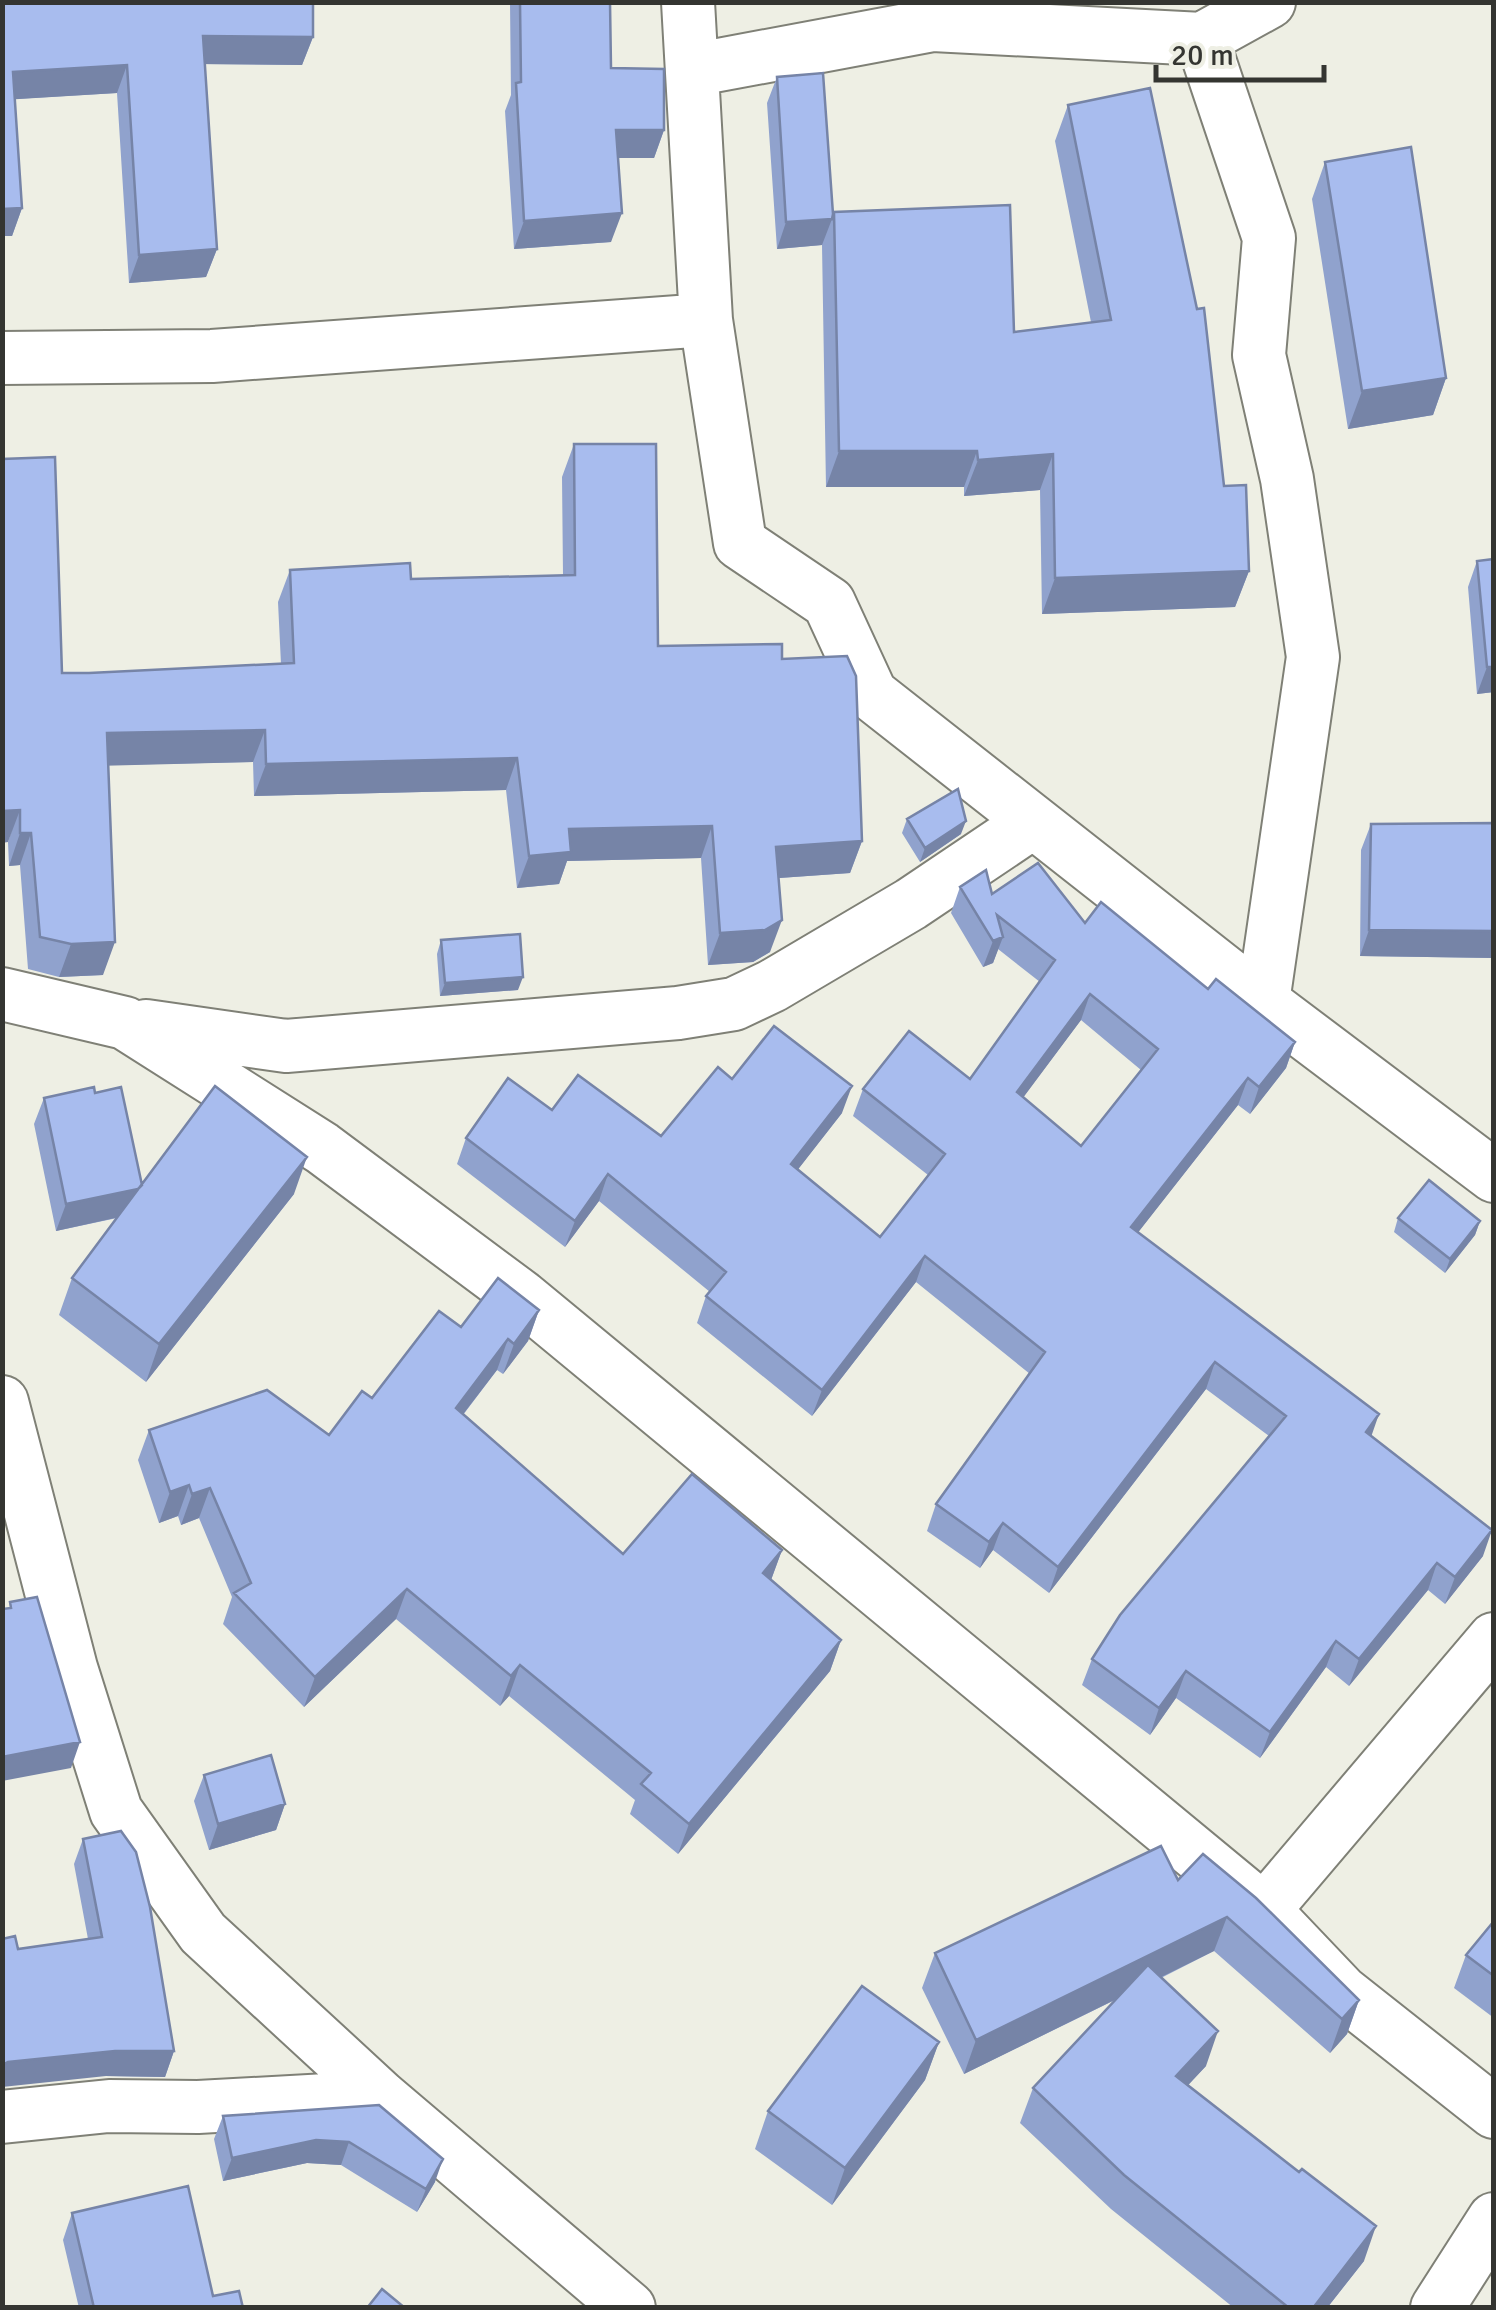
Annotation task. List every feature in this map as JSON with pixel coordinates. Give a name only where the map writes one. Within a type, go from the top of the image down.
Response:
[{"type":"street","points":[[688,2],[706,320],[740,542],[829,603],[871,694],[1263,1002],[1494,1176]]},
{"type":"street","points":[[692,70],[933,25],[1202,39],[1268,2]]},
{"type":"street","points":[[1202,39],[1268,238],[1259,356],[1287,478],[1314,657],[1263,1002]]},
{"type":"street","points":[[2,358],[212,356],[706,320]]},
{"type":"street","points":[[2,994],[125,1023],[286,1046],[678,1013],[734,1004],[911,904],[1033,822]]},
{"type":"street","points":[[125,1023],[322,1148],[522,1297],[1264,1910],[1342,1992],[1494,2112]]},
{"type":"street","points":[[2,1402],[71,1668],[116,1811],[204,1933],[381,2096],[629,2308]]},
{"type":"street","points":[[1264,1910],[1494,1640]]},
{"type":"street","points":[[2,2117],[108,2106],[198,2107],[381,2096]]},
{"type":"street","points":[[1437,2308],[1494,2219]]},
{"type":"building","points":[[2,2],[313,2],[313,37],[203,36],[217,249],[139,255],[127,65],[13,72],[22,208],[2,209]]},
{"type":"building","points":[[520,2],[610,2],[611,68],[664,69],[664,130],[616,130],[622,213],[524,221],[516,83],[521,82]]},
{"type":"building","points":[[823,73],[832,219],[786,222],[777,77]]},
{"type":"building","points":[[1150,88],[1197,309],[1204,308],[1224,486],[1246,485],[1249,571],[1055,578],[1053,454],[978,460],[977,451],[839,451],[834,212],[1010,205],[1014,332],[1111,320],[1068,105]]},
{"type":"building","points":[[1411,147],[1446,378],[1362,391],[1325,162]]},
{"type":"building","points":[[574,444],[656,444],[658,646],[782,644],[782,659],[847,656],[856,676],[862,841],[776,847],[782,920],[765,930],[720,933],[712,826],[569,829],[571,852],[529,856],[517,758],[266,764],[265,730],[107,733],[115,942],[71,944],[40,937],[31,833],[20,833],[20,810],[2,811],[2,459],[55,457],[62,673],[89,673],[294,663],[290,570],[410,563],[411,579],[575,575]]},
{"type":"building","points":[[1494,559],[1494,667],[1487,667],[1477,561]]},
{"type":"building","points":[[958,789],[966,821],[925,848],[907,819]]},
{"type":"building","points":[[1494,823],[1494,931],[1369,930],[1371,824]]},
{"type":"building","points":[[1038,863],[1085,923],[1101,902],[1208,989],[1216,979],[1295,1042],[1259,1087],[1248,1078],[1131,1227],[1379,1414],[1366,1432],[1492,1530],[1455,1577],[1437,1563],[1359,1659],[1336,1641],[1270,1732],[1186,1671],[1159,1708],[1092,1659],[1120,1615],[1286,1416],[1215,1362],[1058,1567],[1003,1523],[989,1542],[936,1504],[1045,1352],[925,1256],[822,1390],[706,1296],[726,1272],[608,1174],[575,1221],[466,1138],[508,1078],[552,1110],[578,1075],[661,1136],[718,1067],[732,1079],[774,1026],[852,1086],[791,1164],[880,1237],[945,1154],[863,1089],[909,1031],[970,1079],[1055,960],[997,915],[1003,937],[993,941],[960,887],[986,870],[992,894]],"holes":[[[1090,994],[1158,1049],[1081,1146],[1017,1092]]]},
{"type":"building","points":[[520,934],[523,977],[445,983],[441,940]]},
{"type":"building","points":[[215,1086],[307,1157],[159,1344],[72,1278]]},
{"type":"building","points":[[94,1087],[95,1093],[121,1087],[142,1185],[66,1204],[44,1098]]},
{"type":"building","points":[[1429,1180],[1480,1221],[1450,1259],[1398,1218]]},
{"type":"building","points":[[498,1278],[539,1310],[514,1344],[508,1339],[456,1408],[623,1554],[692,1474],[782,1550],[763,1573],[841,1640],[689,1824],[641,1784],[651,1773],[520,1665],[511,1676],[407,1589],[315,1677],[234,1593],[251,1583],[210,1488],[192,1494],[189,1485],[170,1492],[149,1430],[267,1390],[329,1435],[362,1391],[372,1398],[439,1311],[461,1327]]},
{"type":"building","points":[[37,1597],[80,1742],[2,1757],[2,1609],[11,1608],[10,1602]]},
{"type":"building","points":[[271,1755],[285,1804],[218,1824],[204,1775]]},
{"type":"building","points":[[121,1831],[136,1852],[150,1907],[174,2051],[115,2051],[2,2065],[2,1939],[15,1936],[18,1949],[102,1937],[83,1839]]},
{"type":"building","points":[[1161,1846],[1178,1880],[1203,1854],[1256,1898],[1359,2000],[1342,2019],[1227,1917],[976,2040],[935,1953]]},
{"type":"building","points":[[1494,1921],[1494,1976],[1466,1955]]},
{"type":"building","points":[[1148,1965],[1218,2031],[1176,2076],[1376,2226],[1313,2308],[1289,2308],[1124,2175],[1033,2088]]},
{"type":"building","points":[[862,1986],[939,2042],[845,2168],[768,2111]]},
{"type":"building","points":[[379,2105],[443,2159],[426,2189],[349,2142],[316,2140],[232,2158],[223,2116]]},
{"type":"building","points":[[188,2186],[213,2296],[239,2291],[243,2308],[94,2308],[72,2213]]},
{"type":"building","points":[[382,2289],[405,2308],[367,2308]]}]
